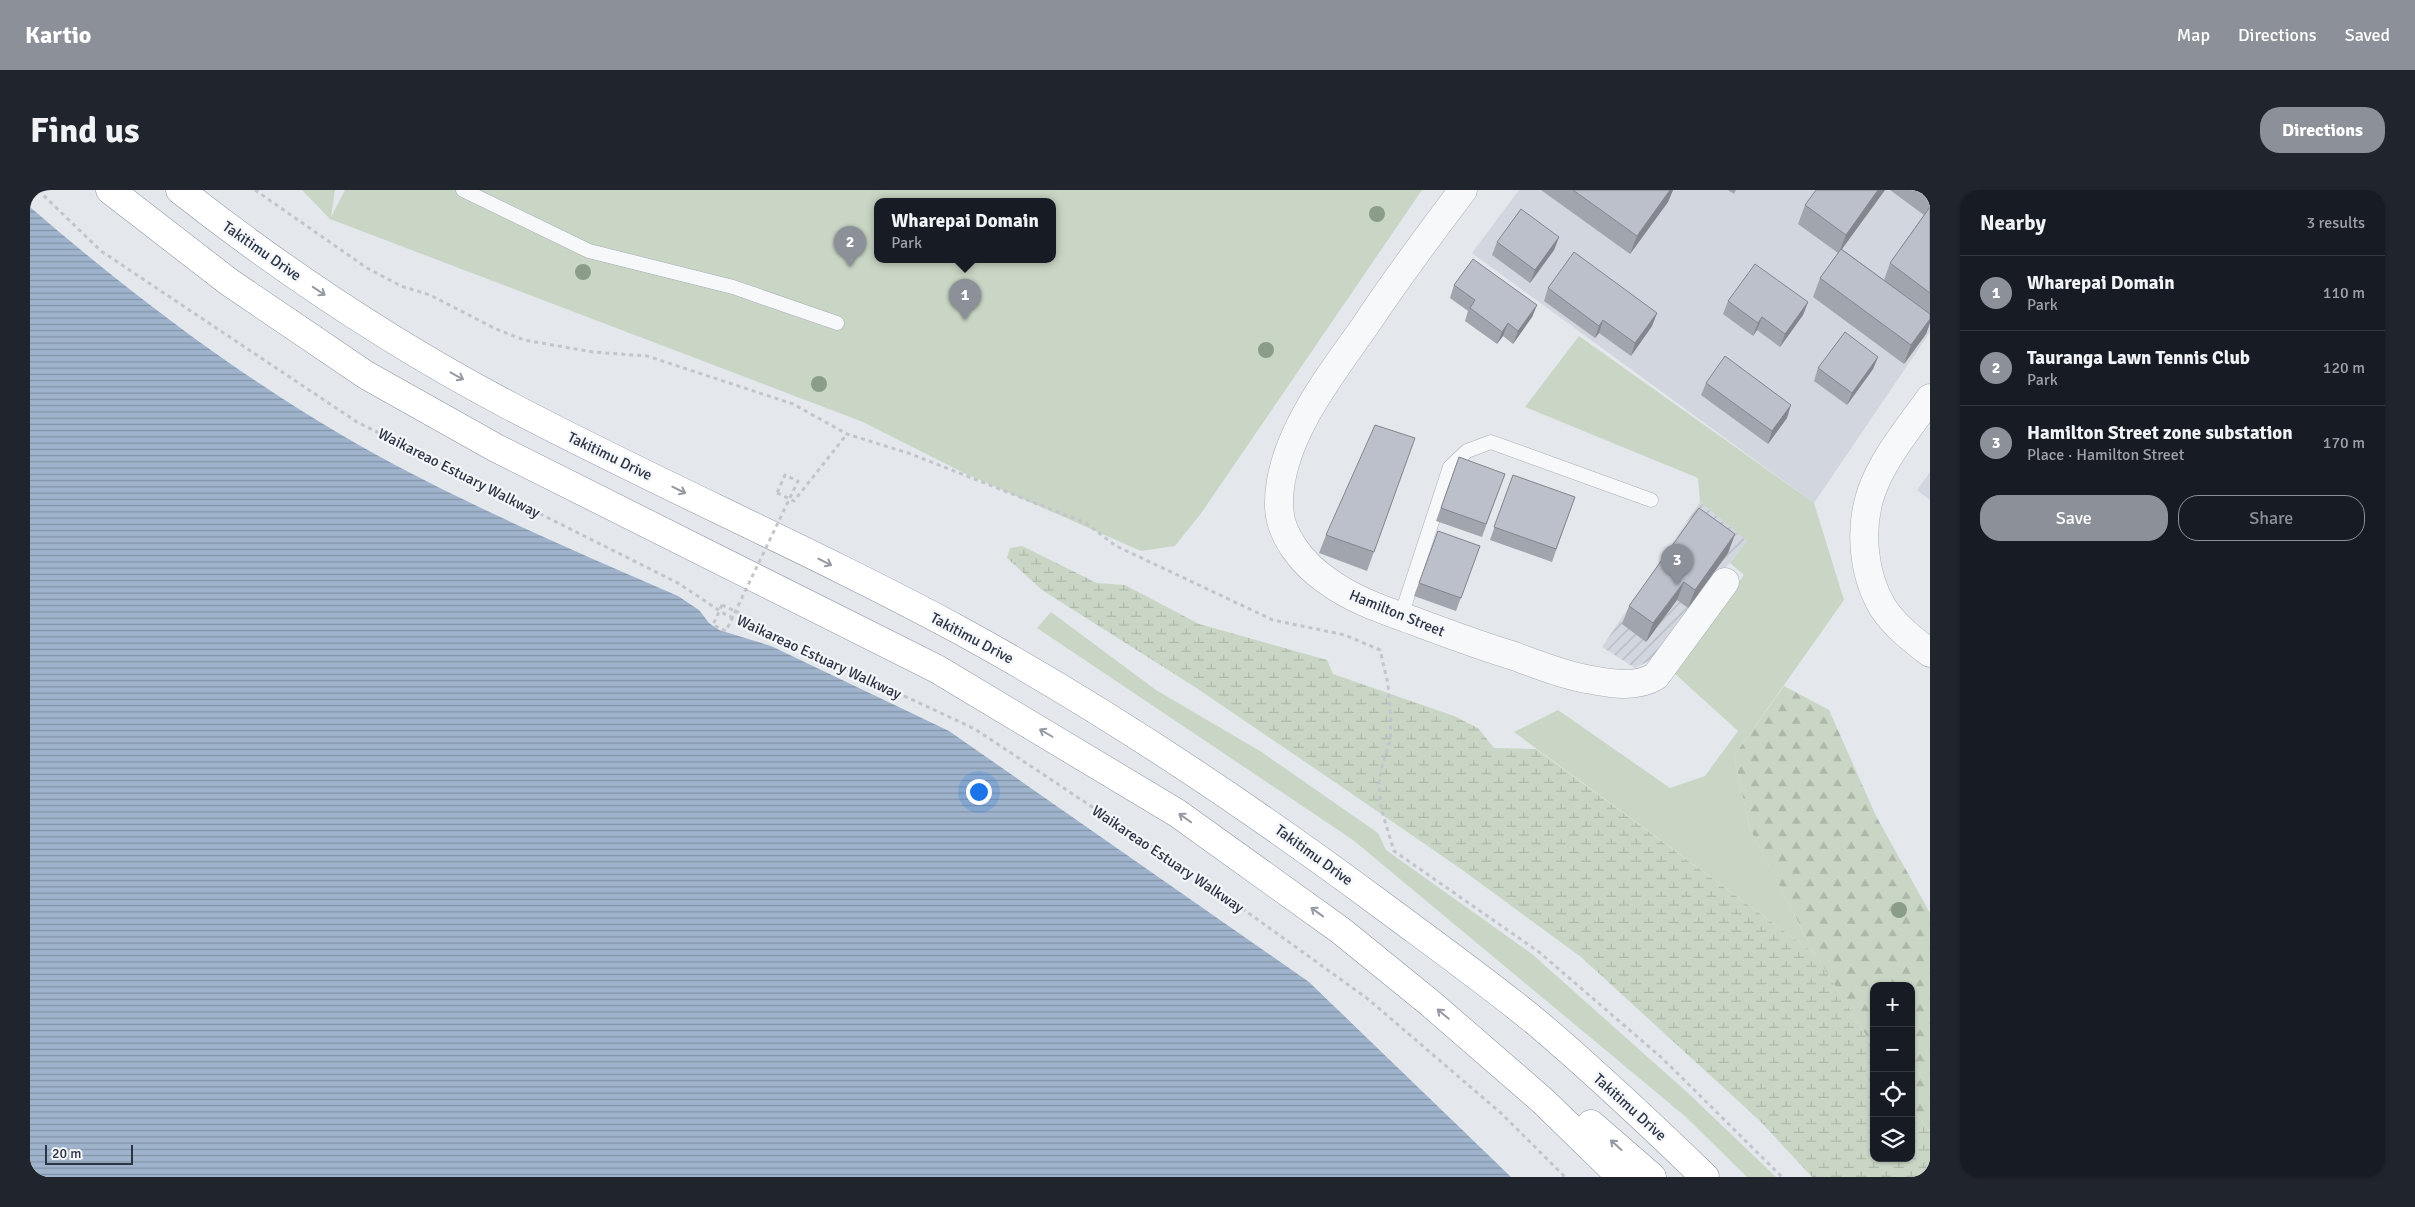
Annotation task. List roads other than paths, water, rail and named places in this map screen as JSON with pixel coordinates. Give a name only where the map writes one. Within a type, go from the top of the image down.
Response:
[{"type":"highway","points":[[110,190],[229,282],[310,339],[400,395],[547,474],[937,669],[1161,803],[1236,853],[1340,930],[1472,1038],[1543,1101],[1621,1177]]},
{"type":"highway","name":"Takitimu Drive","points":[[180,190],[217,219],[318,291],[435,364],[584,444],[797,548],[954,628],[1054,682],[1149,742],[1252,810],[1536,1022],[1646,1120],[1705,1177]]},
{"type":"highway","points":[[1472,1038],[1599,1130],[1652,1177]]},
{"type":"street","name":"Hamilton Street","points":[[1463,190],[1403,269],[1316,396],[1298,432],[1280,480],[1279,510],[1288,539],[1312,569],[1354,597],[1471,642],[1581,678],[1622,684],[1648,681],[1656,676],[1725,582]]},
{"type":"street","points":[[1930,398],[1891,454],[1871,493],[1864,536],[1869,573],[1883,607],[1909,637],[1930,653]]},
{"type":"lane","points":[[463,190],[589,251],[733,286],[837,323]]},
{"type":"lane","points":[[1401,616],[1450,467],[1467,451],[1491,442],[1651,500]]},
{"type":"water","points":[[30,207],[168,319],[240,371],[359,445],[494,514],[678,596],[699,610],[709,623],[719,630],[771,646],[949,731],[1309,982],[1511,1177],[30,1177]]},
{"type":"place","name":"Tauranga Lawn Tennis Club","points":[[850,267]]},
{"type":"place","name":"Wharepai Domain","points":[[965,320]]},
{"type":"place","name":"Hamilton Street zone substation","points":[[1677,585]]}]
